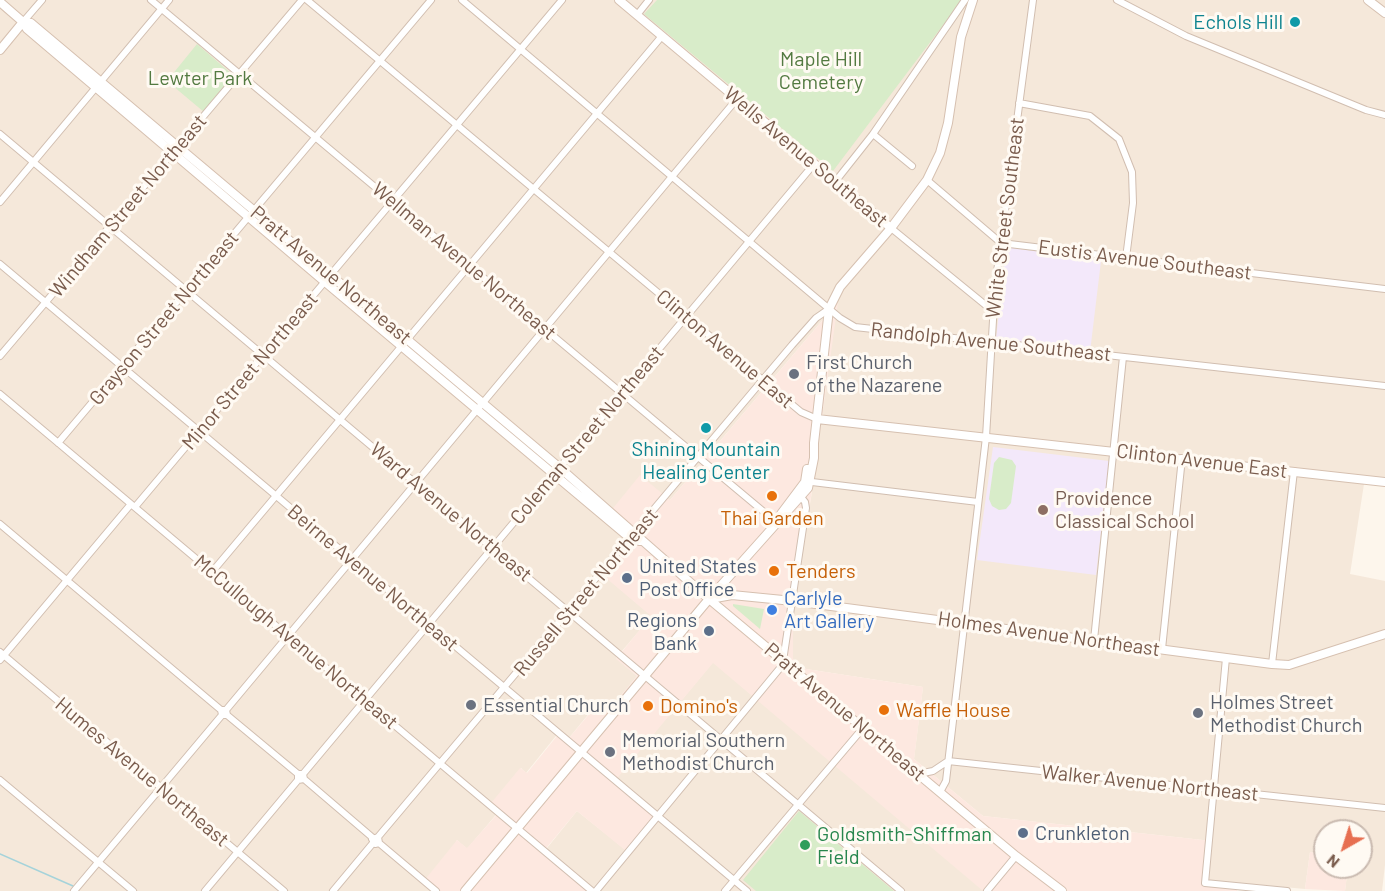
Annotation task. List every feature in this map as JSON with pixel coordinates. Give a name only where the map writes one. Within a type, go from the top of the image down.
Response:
[{"type":"main road","name":"Wells Avenue Southeast","points":[[620,0],[736,100],[891,228]]},
{"type":"main road","points":[[465,891],[709,599],[812,482],[814,443],[829,309],[840,286],[891,228],[927,180],[940,153],[948,123],[961,37],[972,0]]},
{"type":"main road","points":[[1368,0],[1385,13]]},
{"type":"main road","name":"Pratt Avenue Northeast","points":[[0,2],[23,22],[31,23],[100,86],[784,662],[1060,891]]},
{"type":"main road","points":[[0,50],[23,22]]},
{"type":"main road","name":"Clinton Avenue East","points":[[817,419],[1114,450],[1385,482]]},
{"type":"main road","points":[[776,522],[805,482],[814,443]]},
{"type":"main road","name":"Holmes Avenue Northeast","points":[[709,599],[732,594],[793,601],[1272,664],[1289,664],[1385,634]]},
{"type":"street","points":[[23,22],[42,0]]},
{"type":"street","name":"Wellman Avenue Northeast","points":[[151,0],[700,456],[776,522]]},
{"type":"street","points":[[0,202],[100,86],[170,0]]},
{"type":"street","name":"Windham Street Northeast","points":[[0,356],[302,0]]},
{"type":"street","name":"Clinton Avenue East","points":[[307,0],[763,381],[801,412],[817,419]]},
{"type":"street","name":"Grayson Street Northeast","points":[[58,443],[431,0]]},
{"type":"street","name":"Randolph Avenue Southeast","points":[[462,0],[829,309],[855,327],[1385,386]]},
{"type":"street","name":"Minor Street Northeast","points":[[1,656],[199,431],[562,0]]},
{"type":"street","points":[[637,15],[649,0]]},
{"type":"street","points":[[835,182],[873,134],[965,0]]},
{"type":"street","name":"White Street Southeast","points":[[940,792],[946,781],[986,437],[1001,243],[1033,0]]},
{"type":"street","points":[[1117,0],[1186,36],[1385,115]]},
{"type":"street","points":[[212,572],[662,36]]},
{"type":"street","points":[[74,891],[674,178],[736,100]]},
{"type":"street","points":[[1019,103],[1090,116],[1119,139],[1132,172],[1133,203],[1126,258]]},
{"type":"street","name":"Ward Avenue Northeast","points":[[0,134],[264,353],[901,891]]},
{"type":"street","points":[[873,134],[912,166]]},
{"type":"street","name":"Coleman Street Northeast","points":[[205,891],[814,165]]},
{"type":"street","points":[[927,180],[1001,243]]},
{"type":"street","name":"Wells Avenue Southeast","points":[[891,228],[994,312]]},
{"type":"street","name":"Eustis Avenue Southeast","points":[[1001,243],[1385,289]]},
{"type":"street","name":"Beirne Avenue Northeast","points":[[0,264],[747,891]]},
{"type":"street","name":"Russell Street Northeast","points":[[333,891],[569,612],[636,537],[792,345],[816,318],[829,309]]},
{"type":"street","points":[[1094,640],[1123,357]]},
{"type":"street","name":"McCullough Avenue Northeast","points":[[0,394],[594,891]]},
{"type":"street","points":[[1162,649],[1182,458]]},
{"type":"street","points":[[1272,664],[1294,471]]},
{"type":"street","points":[[812,482],[978,502]]},
{"type":"street","points":[[594,891],[659,817],[784,662],[806,508],[801,497]]},
{"type":"street","points":[[0,524],[436,891]]},
{"type":"street","name":"Humes Avenue Northeast","points":[[1,656],[284,891]]},
{"type":"street","points":[[1226,658],[1205,883],[1287,891]]},
{"type":"street","points":[[725,891],[863,728]]},
{"type":"street","points":[[918,774],[933,771],[948,761]]},
{"type":"street","name":"Walker Avenue Northeast","points":[[948,761],[1385,807]]},
{"type":"street","points":[[0,780],[132,891]]},
{"type":"street","points":[[987,891],[1016,856]]},
{"type":"shaded area","points":[[0,0],[1385,0],[1385,486],[1364,484],[1350,574],[1385,581],[1385,865],[1382,891],[1345,891],[1346,879],[1373,879],[1373,819],[1313,819],[1313,852],[1310,852],[1305,889],[1208,880],[1212,841],[983,816],[914,759],[923,687],[806,669],[793,659],[793,601],[811,498],[837,303],[670,500],[627,538],[600,572],[652,616],[616,658],[637,676],[611,708],[600,700],[569,738],[560,731],[526,773],[521,768],[500,810],[467,849],[457,840],[429,891],[0,891]]},
{"type":"shaded area","points":[[1006,247],[1101,261],[1090,352],[996,339]]},
{"type":"shaded area","points":[[838,302],[811,497],[793,601],[793,659],[806,669],[923,687],[914,759],[983,816],[1212,841],[1208,880],[1235,883],[1237,891],[983,891],[713,663],[614,782],[655,817],[626,851],[577,811],[543,852],[588,891],[429,891],[431,889],[423,882],[457,840],[467,848],[500,811],[491,803],[520,768],[527,773],[561,731],[569,738],[601,700],[611,707],[637,676],[616,659],[651,616],[599,572],[627,538],[605,518],[640,475],[670,500]]},
{"type":"shaded area","name":"Providence Classical School","points":[[993,447],[1109,461],[1096,575],[977,560]]},
{"type":"shaded area","points":[[713,662],[984,890],[588,891],[543,853],[577,811],[626,850],[613,782]]},
{"type":"shaded area","points":[[1310,852],[1313,852],[1313,879],[1346,879],[1345,891],[1305,889]]},
{"type":"green space","name":"Maple Hill Cemetery","points":[[657,0],[962,0],[833,171],[644,14]]},
{"type":"green space","name":"Lewter Park","points":[[197,44],[233,75],[204,112],[167,81]]},
{"type":"green space","points":[[999,457],[1012,460],[1016,466],[1011,503],[1006,509],[999,510],[992,506],[989,499],[994,463]]},
{"type":"green space","points":[[733,604],[764,609],[760,629],[733,606]]},
{"type":"green space","name":"Goldsmith-Shiffman Field","points":[[799,811],[894,891],[756,891],[743,880]]},
{"type":"waterway","points":[[0,854],[73,886]]},
{"type":"place","name":"Echols Hill","points":[[1295,22]]},
{"type":"place","name":"First Church of the Nazarene","points":[[794,374]]},
{"type":"place","name":"Shining Mountain Healing Center","points":[[706,428]]},
{"type":"place","name":"Thai Garden","points":[[772,496]]},
{"type":"place","name":"Providence Classical School","points":[[1043,510]]},
{"type":"place","name":"Tenders","points":[[774,571]]},
{"type":"place","name":"United States Post Office","points":[[627,578]]},
{"type":"place","name":"Carlyle Art Gallery","points":[[772,610]]},
{"type":"place","name":"Regions Bank","points":[[709,631]]},
{"type":"place","name":"Essential Church","points":[[471,705]]},
{"type":"place","name":"Domino's","points":[[648,706]]},
{"type":"place","name":"Waffle House","points":[[884,710]]},
{"type":"place","name":"Holmes Street Methodist Church","points":[[1198,713]]},
{"type":"place","name":"Memorial Southern Methodist Church","points":[[610,752]]},
{"type":"place","name":"Crunkleton","points":[[1023,833]]},
{"type":"place","name":"Goldsmith-Shiffman Field","points":[[805,845]]}]
